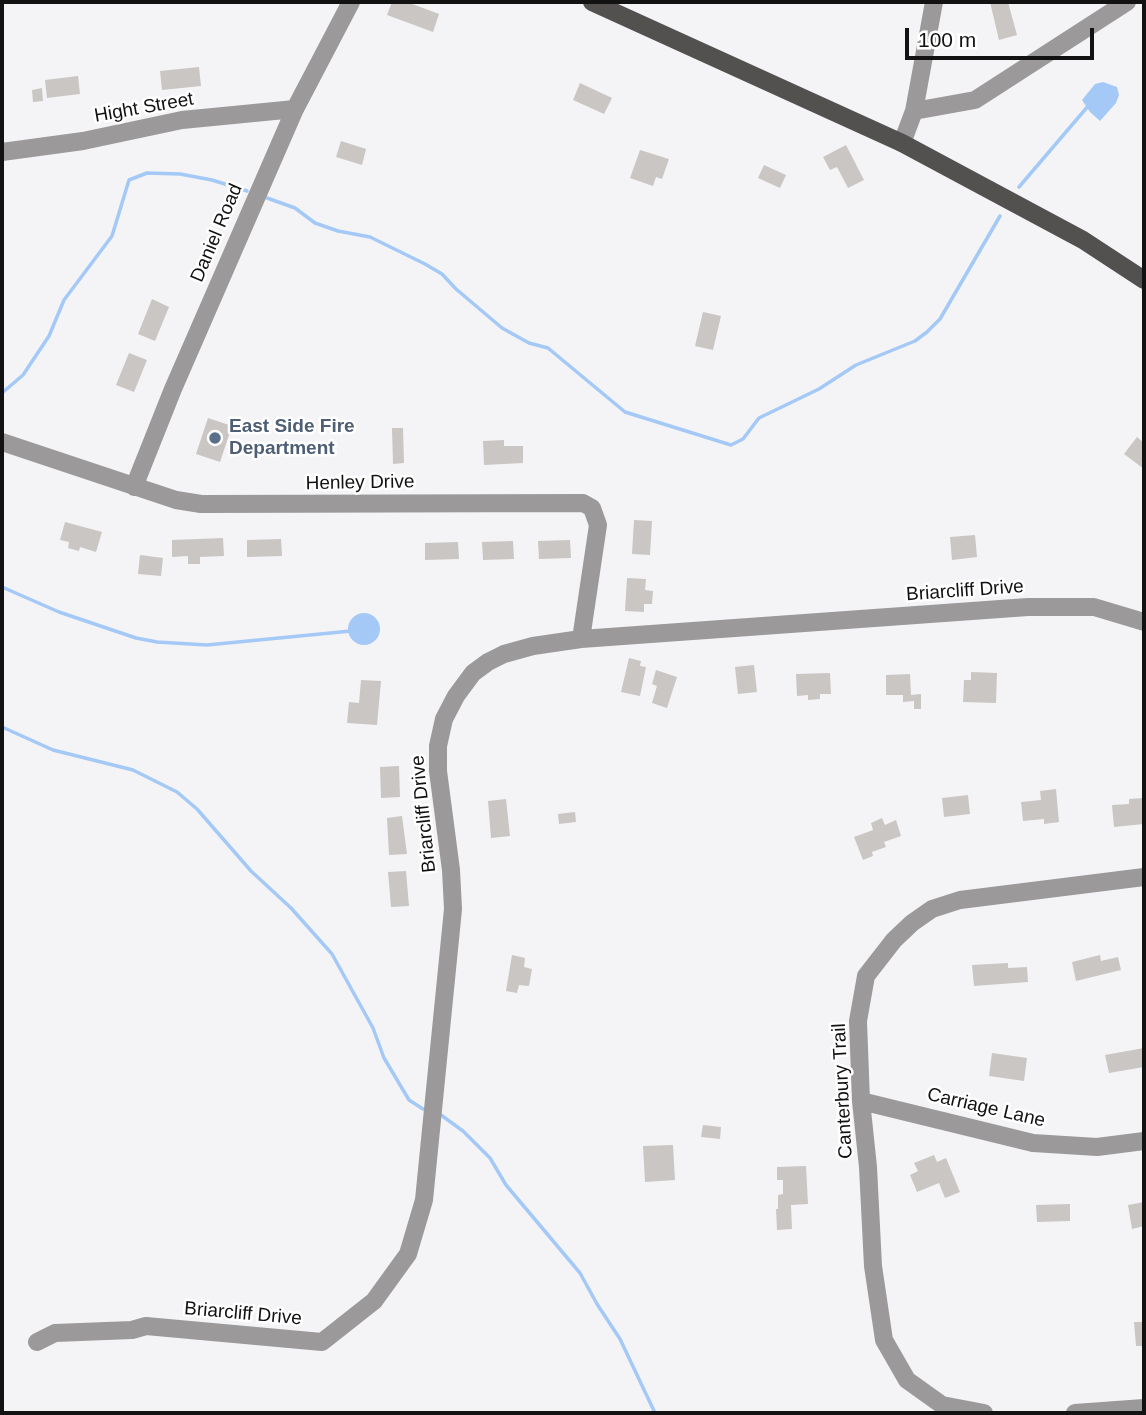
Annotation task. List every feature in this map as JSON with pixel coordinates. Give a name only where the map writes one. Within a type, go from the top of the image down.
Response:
[{"type":"main road","points":[[592,2],[902,143],[1083,240],[1144,280]]},
{"type":"street","name":"Daniel Road","points":[[135,487],[173,389],[295,109],[351,2]]},
{"type":"street","points":[[902,143],[914,111],[934,2]]},
{"type":"street","points":[[914,111],[975,100],[1127,2]]},
{"type":"street","name":"Hight Street","points":[[2,152],[83,141],[182,120],[295,109]]},
{"type":"street","name":"Henley Drive","points":[[2,442],[176,500],[226,505],[583,503],[592,508],[598,525],[581,639]]},
{"type":"street","name":"Briarcliff Drive","points":[[37,1342],[55,1333],[132,1331],[146,1326],[322,1342],[374,1301],[408,1254],[424,1199],[453,909],[451,870],[438,771],[438,746],[444,719],[456,696],[473,673],[488,662],[504,653],[581,639],[1028,607],[1094,607],[1144,622]]},
{"type":"street","name":"Canterbury Trail","points":[[984,1413],[943,1405],[907,1380],[884,1340],[873,1266],[868,1167],[861,1101],[858,1021],[866,976],[894,940],[912,922],[932,909],[960,900],[1144,877]]},
{"type":"street","name":"Carriage Lane","points":[[861,1101],[1033,1143],[1097,1147],[1144,1141]]},
{"type":"street","points":[[1076,1413],[1144,1408]]},
{"type":"water","points":[[1103,82],[1117,87],[1119,95],[1116,103],[1100,121],[1082,100],[1095,84]]},
{"type":"water","points":[[364,613],[375,618],[380,629],[375,640],[364,645],[353,640],[348,629],[353,618]]},
{"type":"building","points":[[392,2],[407,2],[439,14],[433,32],[387,15]]},
{"type":"building","points":[[990,2],[1008,2],[1017,35],[999,40]]},
{"type":"building","points":[[199,67],[201,86],[162,90],[160,71]]},
{"type":"building","points":[[78,76],[80,94],[47,98],[45,80]]},
{"type":"building","points":[[580,83],[612,98],[604,114],[573,100]]},
{"type":"building","points":[[42,88],[43,101],[33,102],[32,90]]},
{"type":"building","points":[[341,141],[366,149],[362,165],[336,157]]},
{"type":"building","points":[[846,145],[864,180],[848,188],[837,167],[830,170],[823,157]]},
{"type":"building","points":[[640,150],[669,159],[662,179],[656,177],[653,186],[630,178]]},
{"type":"building","points":[[764,165],[786,175],[780,188],[758,178]]},
{"type":"building","points":[[152,299],[169,307],[155,341],[138,334]]},
{"type":"building","points":[[703,312],[721,316],[713,350],[695,346]]},
{"type":"building","points":[[129,353],[147,360],[134,392],[116,385]]},
{"type":"building","points":[[208,418],[232,426],[220,462],[196,454]]},
{"type":"building","points":[[392,428],[403,428],[404,463],[393,464]]},
{"type":"building","points":[[1137,437],[1144,443],[1144,469],[1124,454]]},
{"type":"building","points":[[504,440],[504,446],[523,446],[523,463],[484,465],[483,441]]},
{"type":"building","points":[[634,520],[652,521],[650,555],[632,554]]},
{"type":"building","points":[[65,522],[102,532],[96,552],[80,547],[79,551],[68,548],[69,542],[60,540]]},
{"type":"building","points":[[975,535],[977,557],[952,560],[950,537]]},
{"type":"building","points":[[223,538],[224,556],[200,557],[200,564],[188,564],[188,556],[172,557],[172,540]]},
{"type":"building","points":[[281,539],[282,556],[247,557],[247,540]]},
{"type":"building","points":[[570,540],[571,558],[539,559],[538,541]]},
{"type":"building","points":[[513,541],[514,559],[483,560],[482,542]]},
{"type":"building","points":[[458,542],[459,559],[425,560],[425,543]]},
{"type":"building","points":[[140,555],[163,558],[161,576],[138,574]]},
{"type":"building","points":[[627,578],[646,579],[645,590],[653,591],[652,604],[644,604],[644,612],[625,611]]},
{"type":"building","points":[[629,658],[641,661],[640,666],[646,667],[640,696],[621,692]]},
{"type":"building","points":[[754,665],[757,692],[738,694],[735,667]]},
{"type":"building","points":[[656,670],[677,677],[667,708],[652,703],[657,686],[652,684]]},
{"type":"building","points":[[971,672],[997,673],[996,703],[963,702],[964,680],[971,680]]},
{"type":"building","points":[[830,673],[831,694],[820,694],[820,699],[808,700],[808,695],[797,696],[796,674]]},
{"type":"building","points":[[910,674],[911,695],[921,694],[921,709],[914,709],[914,701],[903,702],[903,695],[886,695],[886,675]]},
{"type":"building","points":[[361,680],[381,681],[377,725],[347,723],[349,702],[359,703]]},
{"type":"building","points":[[399,766],[400,797],[381,798],[380,767]]},
{"type":"building","points":[[1056,789],[1059,822],[1044,824],[1044,819],[1023,821],[1021,802],[1041,800],[1040,791]]},
{"type":"building","points":[[968,795],[970,814],[944,817],[942,798]]},
{"type":"building","points":[[1144,798],[1144,824],[1114,827],[1112,805],[1129,804],[1129,799]]},
{"type":"building","points":[[506,799],[510,836],[491,838],[488,801]]},
{"type":"building","points":[[575,812],[576,822],[559,824],[558,814]]},
{"type":"building","points":[[402,816],[407,854],[389,855],[387,818]]},
{"type":"building","points":[[882,818],[885,825],[896,820],[901,836],[884,842],[886,847],[872,852],[873,856],[863,860],[854,837],[873,830],[871,823]]},
{"type":"building","points":[[406,871],[409,906],[391,907],[388,872]]},
{"type":"building","points":[[512,955],[525,958],[524,967],[532,969],[529,986],[519,985],[517,993],[506,991]]},
{"type":"building","points":[[1100,955],[1101,961],[1118,957],[1121,970],[1076,981],[1072,962]]},
{"type":"building","points":[[1008,963],[1008,968],[1027,967],[1028,982],[974,986],[972,965]]},
{"type":"building","points":[[1144,1048],[1144,1067],[1109,1073],[1105,1055]]},
{"type":"building","points":[[992,1053],[1027,1058],[1024,1081],[989,1076]]},
{"type":"building","points":[[703,1125],[721,1127],[720,1139],[701,1137]]},
{"type":"building","points":[[673,1145],[675,1180],[645,1182],[643,1146]]},
{"type":"building","points":[[934,1155],[937,1162],[946,1158],[960,1192],[945,1198],[939,1183],[917,1192],[910,1175],[918,1171],[914,1163]]},
{"type":"building","points":[[806,1166],[808,1204],[791,1205],[792,1229],[777,1230],[776,1209],[778,1195],[783,1194],[783,1180],[777,1180],[777,1167]]},
{"type":"building","points":[[1144,1202],[1144,1226],[1132,1229],[1128,1205]]},
{"type":"building","points":[[1070,1204],[1070,1221],[1037,1222],[1036,1205]]},
{"type":"building","points":[[1134,1322],[1144,1322],[1144,1346],[1136,1346]]},
{"type":"waterway","points":[[1019,187],[1089,105]]},
{"type":"waterway","points":[[2,393],[23,375],[49,336],[64,300],[112,236],[129,180],[147,173],[180,174],[247,191]]},
{"type":"waterway","points":[[267,198],[295,208],[315,223],[370,237],[442,274],[502,328],[529,343],[548,348],[625,412],[731,445],[743,439],[759,418],[819,389],[856,365],[915,341],[927,332],[940,319],[1000,216]]},
{"type":"waterway","points":[[2,587],[59,612],[136,638],[157,642],[207,645],[351,631]]},
{"type":"waterway","points":[[2,727],[53,750],[133,770],[177,792],[197,809],[251,871],[291,908],[332,954],[373,1028],[384,1058],[409,1100],[423,1109]]},
{"type":"waterway","points":[[441,1115],[463,1131],[490,1158],[506,1185],[580,1273],[620,1339],[655,1413]]},
{"type":"place","name":"East Side Fire Department","points":[[215,438]]}]
